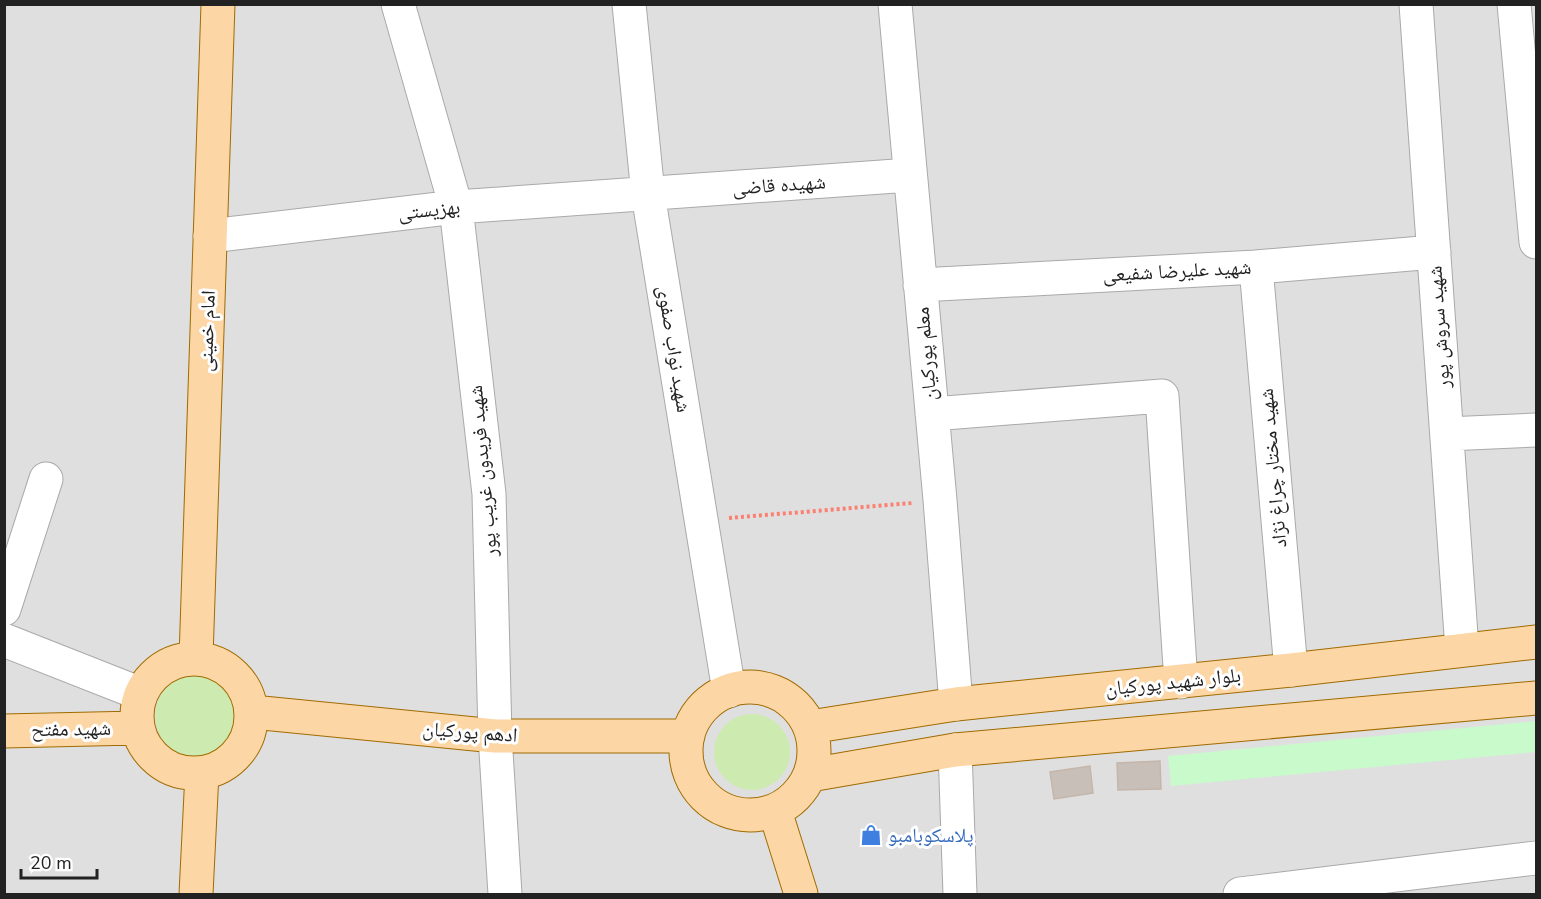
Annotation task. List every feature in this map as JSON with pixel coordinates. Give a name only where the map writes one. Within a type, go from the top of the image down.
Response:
[{"type":"main road","name":"امام خمینی","points":[[196,658],[218,4]]},
{"type":"main road","name":"بلوار شهید پورکیان","points":[[810,727],[956,704],[1291,670],[1536,642]]},
{"type":"main road","points":[[196,658],[212,660],[228,668],[240,680],[249,696],[252,712],[250,729],[244,746],[232,759],[218,768],[202,773],[184,773],[168,768],[148,751],[137,728],[136,710],[141,694],[150,679],[162,667],[178,660],[196,658]]},
{"type":"main road","points":[[748,687],[768,689],[785,697],[800,710],[810,727],[814,743],[814,759],[810,776],[789,802],[775,811],[755,815],[735,814],[716,806],[701,793],[690,775],[686,756],[688,736],[697,716],[711,701],[729,691],[748,687]]},
{"type":"main road","points":[[810,776],[955,750],[1536,698]]},
{"type":"main road","name":"ادهم پورکیان","points":[[252,712],[495,736],[688,736]]},
{"type":"main road","name":"شهید مفتح","points":[[4,730],[137,728]]},
{"type":"main road","points":[[196,894],[202,773]]},
{"type":"main road","points":[[775,811],[801,894]]},
{"type":"street","name":"شهید فریدون غریب پور","points":[[398,4],[456,207],[489,494],[495,736],[505,894]]},
{"type":"street","name":"شهید نواب صفوی","points":[[630,4],[648,194],[729,691]]},
{"type":"street","name":"معلم پورکیان","points":[[895,4],[956,704]]},
{"type":"street","name":"شهید سروش پور","points":[[1416,4],[1462,649]]},
{"type":"street","points":[[1514,4],[1533,157],[1536,242]]},
{"type":"street","name":"شهیده قاضی","points":[[648,194],[910,175]]},
{"type":"street","name":"بهزیستی","points":[[210,236],[456,207],[648,194]]},
{"type":"street","name":"شهید علیرضا شفیعی","points":[[920,285],[1256,267],[1434,252]]},
{"type":"street","name":"شهید مختار چراغ نژاد","points":[[1256,267],[1291,670]]},
{"type":"street","points":[[932,414],[1162,396],[1181,681]]},
{"type":"street","points":[[1447,434],[1536,430]]},
{"type":"street","points":[[4,609],[46,479]]},
{"type":"street","points":[[4,640],[141,694]]},
{"type":"street","points":[[955,750],[960,894]]},
{"type":"street","points":[[1240,894],[1536,858]]},
{"type":"path","points":[[702,521],[940,500]]},
{"type":"shaded area","points":[[5,5],[1536,5],[1536,894],[5,894]]},
{"type":"green space","points":[[188,675],[204,675],[219,682],[230,693],[237,708],[234,732],[225,745],[204,757],[188,757],[173,750],[162,739],[155,724],[155,708],[162,693],[173,682]]},
{"type":"green space","points":[[752,714],[767,717],[779,725],[787,737],[790,752],[787,767],[779,779],[767,787],[752,790],[737,787],[725,779],[717,767],[714,752],[717,737],[725,725],[737,717]]},
{"type":"green space","points":[[1536,721],[1536,752],[1171,786],[1168,756]]},
{"type":"building","points":[[1160,761],[1161,789],[1118,790],[1117,763]]},
{"type":"building","points":[[1090,766],[1093,793],[1054,799],[1050,772]]},
{"type":"place","name":"پلاسکوبامبو","points":[[871,835]]}]
